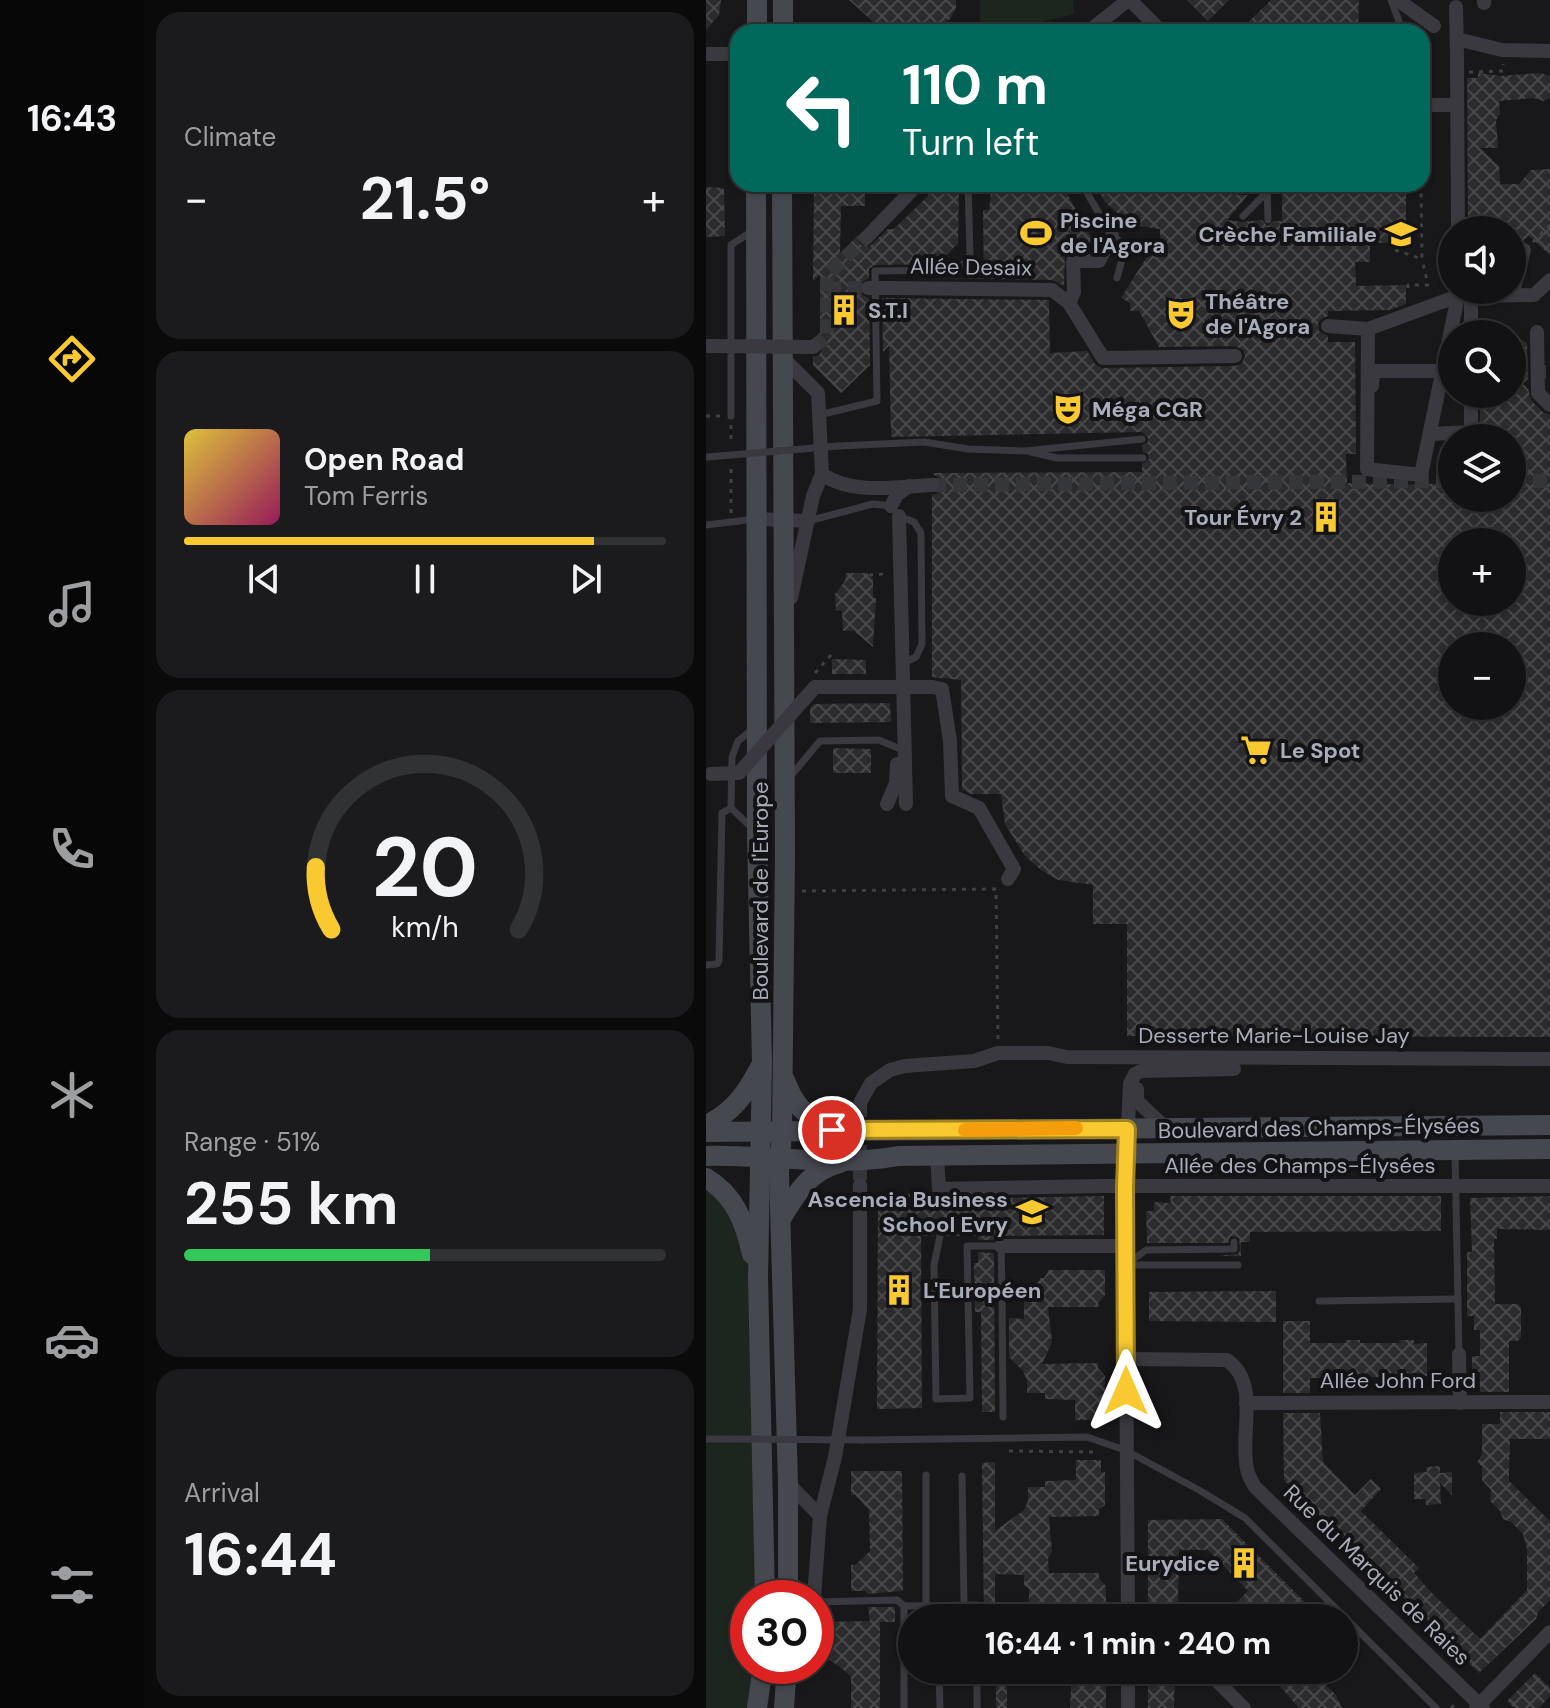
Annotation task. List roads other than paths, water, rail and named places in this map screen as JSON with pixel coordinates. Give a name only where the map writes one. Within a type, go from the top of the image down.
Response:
[{"type":"main road","points":[[757,0],[757,24]]},
{"type":"main road","points":[[783,0],[783,24]]},
{"type":"main road","name":"Boulevard de l'Europe","points":[[756,192],[760,1132],[770,1157],[781,1219],[788,1580]]},
{"type":"main road","name":"Boulevard de l'Europe","points":[[765,1580],[758,1278],[770,1157],[782,1132],[783,1074],[782,192]]},
{"type":"main road","points":[[706,1125],[721,1118],[740,1101],[762,1063]]},
{"type":"main road","points":[[783,1074],[793,1101],[832,1130]]},
{"type":"main road","name":"Boulevard des Champs-Élysées","points":[[706,1132],[1550,1125]]},
{"type":"main road","name":"Boulevard des Champs-Élysées","points":[[706,1156],[853,1160],[937,1156],[1550,1149]]},
{"type":"main road","points":[[781,1219],[806,1182],[823,1169],[853,1160]]},
{"type":"main road","points":[[706,1178],[718,1185],[736,1206],[747,1233],[758,1278]]},
{"type":"main road","points":[[757,1708],[760,1684]]},
{"type":"main road","points":[[784,1708],[786,1684]]},
{"type":"street","points":[[1099,24],[1129,0],[1154,24]]},
{"type":"street","points":[[1398,0],[1424,24]]},
{"type":"street","points":[[1456,4],[1462,51],[1457,105],[1458,216]]},
{"type":"street","points":[[1462,51],[1550,51]]},
{"type":"street","points":[[706,54],[730,54]]},
{"type":"street","points":[[1431,105],[1457,105]]},
{"type":"street","points":[[867,237],[910,192]]},
{"type":"street","points":[[1112,236],[1099,261],[1073,261],[1074,292],[1069,303],[1103,358],[1235,356]]},
{"type":"street","points":[[1526,295],[1534,295],[1550,280]]},
{"type":"street","name":"Allée Desaix","points":[[868,288],[1052,290],[1069,303]]},
{"type":"street","points":[[1328,326],[1368,329],[1438,304]]},
{"type":"street","points":[[1368,329],[1367,469],[1421,475],[1438,404]]},
{"type":"street","points":[[1537,332],[1538,393],[1550,405]]},
{"type":"street","points":[[706,346],[813,347]]},
{"type":"street","points":[[783,358],[818,393],[822,474],[801,544],[784,634]]},
{"type":"street","points":[[1371,394],[1373,371],[1438,371]]},
{"type":"street","points":[[1430,434],[1471,432],[1471,408]]},
{"type":"street","points":[[822,474],[835,483],[860,487],[932,485]]},
{"type":"street","points":[[906,804],[895,511],[897,495],[909,486]]},
{"type":"street","points":[[758,519],[808,521]]},
{"type":"street","points":[[708,774],[739,773],[815,687],[942,689],[950,741],[952,796],[979,808],[1014,869],[1008,879]]},
{"type":"street","points":[[887,804],[896,783],[898,748],[903,732]]},
{"type":"street","name":"Desserte Marie-Louise Jay","points":[[860,1103],[871,1083],[890,1070],[974,1061],[998,1053],[1048,1053],[1067,1057],[1550,1059]]},
{"type":"street","points":[[1169,1130],[1137,1101],[1137,1087],[1141,1081],[1218,1079],[1250,1057]]},
{"type":"street","points":[[1128,1604],[1125,1187],[1130,1084],[1135,1074],[1148,1070],[1234,1069]]},
{"type":"street","name":"Allée des Champs-Élysées","points":[[937,1156],[940,1196],[1125,1187],[1550,1186]]},
{"type":"street","points":[[816,1580],[820,1516],[835,1457],[860,1309],[860,1185]]},
{"type":"street","points":[[1001,1246],[1125,1246]]},
{"type":"street","points":[[1459,1354],[1460,1403]]},
{"type":"street","points":[[1126,1359],[1227,1360],[1240,1369],[1246,1403]]},
{"type":"street","name":"Allée John Ford","points":[[1246,1403],[1550,1402]]},
{"type":"street","name":"Rue du Marquis de Raies","points":[[1246,1403],[1247,1470],[1255,1487],[1479,1707]]},
{"type":"street","points":[[788,1483],[820,1516]]},
{"type":"street","points":[[1479,1707],[1550,1632]]},
{"type":"street","points":[[1128,1684],[1128,1708]]},
{"type":"street","points":[[1220,1684],[1244,1708]]},
{"type":"lane","points":[[1391,0],[1400,24]]},
{"type":"lane","points":[[819,415],[877,401],[875,271],[949,270],[966,263],[970,254],[968,192]]},
{"type":"lane","points":[[1087,192],[1112,236],[1126,245],[1153,244]]},
{"type":"lane","points":[[1243,216],[1264,192]]},
{"type":"lane","points":[[1267,192],[1268,220]]},
{"type":"lane","points":[[731,416],[731,245],[757,229]]},
{"type":"lane","points":[[1117,278],[1126,245]]},
{"type":"lane","points":[[706,457],[924,442],[968,449],[1025,451],[1142,439]]},
{"type":"lane","points":[[1025,451],[1057,458],[1143,458]]},
{"type":"lane","points":[[808,521],[873,504],[895,511],[914,522],[921,533],[922,546],[922,644],[916,657],[901,664]]},
{"type":"lane","points":[[706,525],[758,519]]},
{"type":"lane","points":[[757,833],[731,808],[732,757],[738,741],[758,726]]},
{"type":"lane","points":[[785,783],[820,741],[879,740],[898,748]]},
{"type":"lane","points":[[706,965],[719,961],[722,813],[731,808]]},
{"type":"lane","points":[[1455,1150],[1459,1354]]},
{"type":"lane","points":[[940,1236],[934,1265],[936,1399],[970,1398],[967,1246],[1001,1246],[1003,1417]]},
{"type":"lane","points":[[1126,1265],[1146,1250],[1234,1249],[1234,1242]]},
{"type":"lane","points":[[1126,1265],[1238,1265]]},
{"type":"lane","points":[[1002,1293],[1026,1293]]},
{"type":"lane","points":[[1319,1301],[1458,1299]]},
{"type":"lane","points":[[706,1439],[1087,1437],[1125,1450],[1245,1518],[1436,1708]]},
{"type":"lane","points":[[926,1475],[926,1604]]},
{"type":"lane","points":[[962,1476],[964,1604]]},
{"type":"lane","points":[[834,1600],[897,1600],[902,1604]]},
{"type":"lane","points":[[904,1684],[904,1708]]},
{"type":"lane","points":[[939,1684],[940,1708]]},
{"type":"lane","points":[[977,1684],[977,1708]]},
{"type":"tunnel","points":[[813,347],[827,337],[827,275],[867,237]]},
{"type":"tunnel","points":[[827,289],[868,288]]},
{"type":"tunnel","points":[[1526,372],[1546,372]]},
{"type":"tunnel","points":[[932,485],[1438,481]]},
{"type":"tunnel","points":[[1526,481],[1550,481]]},
{"type":"tunnel","points":[[860,1103],[860,1185]]},
{"type":"place","name":"Piscine de l'Agora","points":[[1036,233]]},
{"type":"place","name":"Crèche Familiale","points":[[1401,234]]},
{"type":"place","name":"S.T.I","points":[[844,310]]},
{"type":"place","name":"Théâtre de l'Agora","points":[[1181,314]]},
{"type":"place","name":"Méga CGR","points":[[1068,409]]},
{"type":"place","name":"Tour Évry 2","points":[[1326,517]]},
{"type":"place","name":"Le Spot","points":[[1256,750]]},
{"type":"place","name":"Ascencia Business School Evry","points":[[1032,1212]]},
{"type":"place","name":"L'Européen","points":[[899,1290]]},
{"type":"place","name":"Eurydice","points":[[1244,1563]]}]
